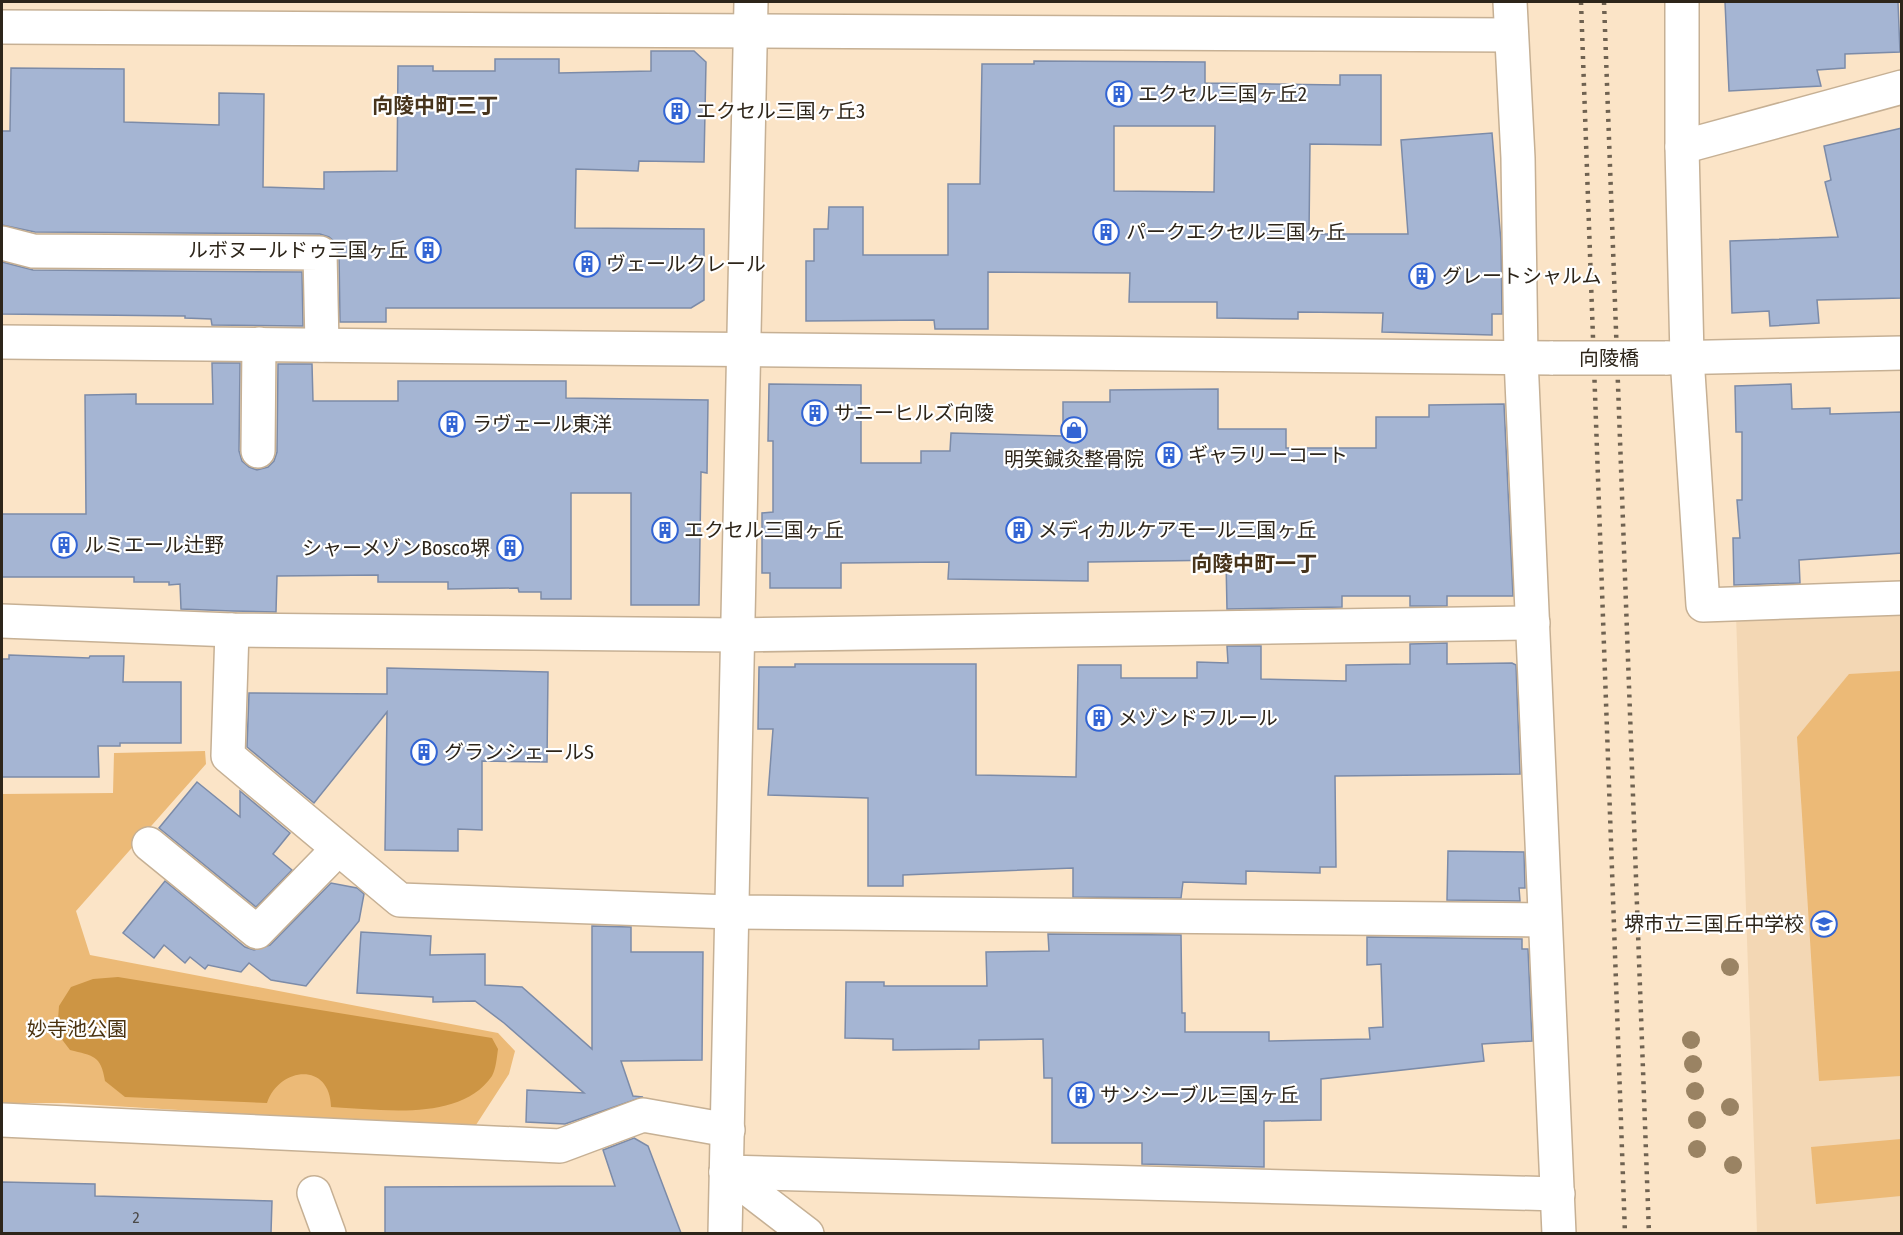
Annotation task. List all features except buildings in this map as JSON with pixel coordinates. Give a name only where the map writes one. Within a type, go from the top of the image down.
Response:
[{"type":"street","points":[[1510,2],[1518,158],[1521,358],[1559,1233]]},
{"type":"street","points":[[1682,2],[1682,147],[1676,357],[1703,605],[1902,598]]},
{"type":"street","points":[[2,27],[751,15],[1511,35]]},
{"type":"street","points":[[725,1233],[751,15]]},
{"type":"street","points":[[1682,147],[1902,87]]},
{"type":"street","points":[[2,243],[33,251],[320,253],[322,345]]},
{"type":"street","name":"向陵橋","points":[[2,342],[1521,358],[1902,353]]},
{"type":"street","points":[[258,451],[259,344]]},
{"type":"street","points":[[2,621],[232,630],[737,635],[1533,623]]},
{"type":"street","points":[[232,630],[228,756],[400,900],[731,912],[1544,920]]},
{"type":"street","points":[[149,844],[256,932],[338,849]]},
{"type":"street","points":[[2,1120],[560,1146],[643,1114],[728,1130]]},
{"type":"street","points":[[726,1172],[1558,1194]]},
{"type":"street","points":[[726,1172],[807,1233]]},
{"type":"street","points":[[314,1193],[329,1233]]},
{"type":"shaded area","name":"堺市立三国丘中学校","points":[[1901,610],[1901,1233],[1757,1233],[1736,615]]},
{"type":"shaded area","points":[[118,977],[492,1038],[498,1049],[495,1066],[492,1076],[478,1091],[460,1101],[418,1110],[331,1107],[328,1092],[322,1082],[313,1076],[303,1074],[292,1076],[282,1082],[273,1091],[267,1103],[125,1097],[105,1081],[101,1066],[95,1058],[70,1050],[57,1033],[59,1006],[71,987],[93,979]]},
{"type":"green space","points":[[1901,671],[1901,1076],[1819,1081],[1797,737],[1849,674]]},
{"type":"green space","name":"妙寺池公園","points":[[205,751],[206,764],[76,911],[90,955],[498,1033],[515,1051],[509,1074],[474,1128],[64,1103],[2,1103],[2,794],[113,793],[114,753]]},
{"type":"green space","points":[[1901,1139],[1901,1196],[1816,1204],[1811,1147]]},
{"type":"railway","points":[[1581,2],[1625,1234]]},
{"type":"railway","points":[[1604,2],[1649,1234]]},
{"type":"place","name":"エクセル三国ヶ丘2","points":[[1119,94]]},
{"type":"place","name":"エクセル三国ヶ丘3","points":[[677,111]]},
{"type":"place","name":"パークエクセル三国ヶ丘","points":[[1106,232]]},
{"type":"place","name":"ルボヌールドゥ三国ヶ丘","points":[[428,250]]},
{"type":"place","name":"ヴェールクレール","points":[[587,264]]},
{"type":"place","name":"グレートシャルム","points":[[1422,276]]},
{"type":"place","name":"サニーヒルズ向陵","points":[[815,413]]},
{"type":"place","name":"ラヴェール東洋","points":[[452,424]]},
{"type":"place","name":"明笑鍼灸整骨院","points":[[1074,430]]},
{"type":"place","name":"ギャラリーコート","points":[[1169,455]]},
{"type":"place","name":"エクセル三国ヶ丘","points":[[665,530]]},
{"type":"place","name":"メディカルケアモール三国ヶ丘","points":[[1019,530]]},
{"type":"place","name":"ルミエール辻野","points":[[64,545]]},
{"type":"place","name":"シャーメゾンBosco堺","points":[[510,548]]},
{"type":"place","name":"メゾンドフルール","points":[[1099,718]]},
{"type":"place","name":"グランシェールS","points":[[424,752]]},
{"type":"place","name":"堺市立三国丘中学校","points":[[1824,924]]},
{"type":"place","name":"サンシーブル三国ヶ丘","points":[[1081,1095]]},
{"type":"district","name":"向陵中町三丁","points":[[435,106]]},
{"type":"district","name":"向陵中町一丁","points":[[1254,564]]}]
